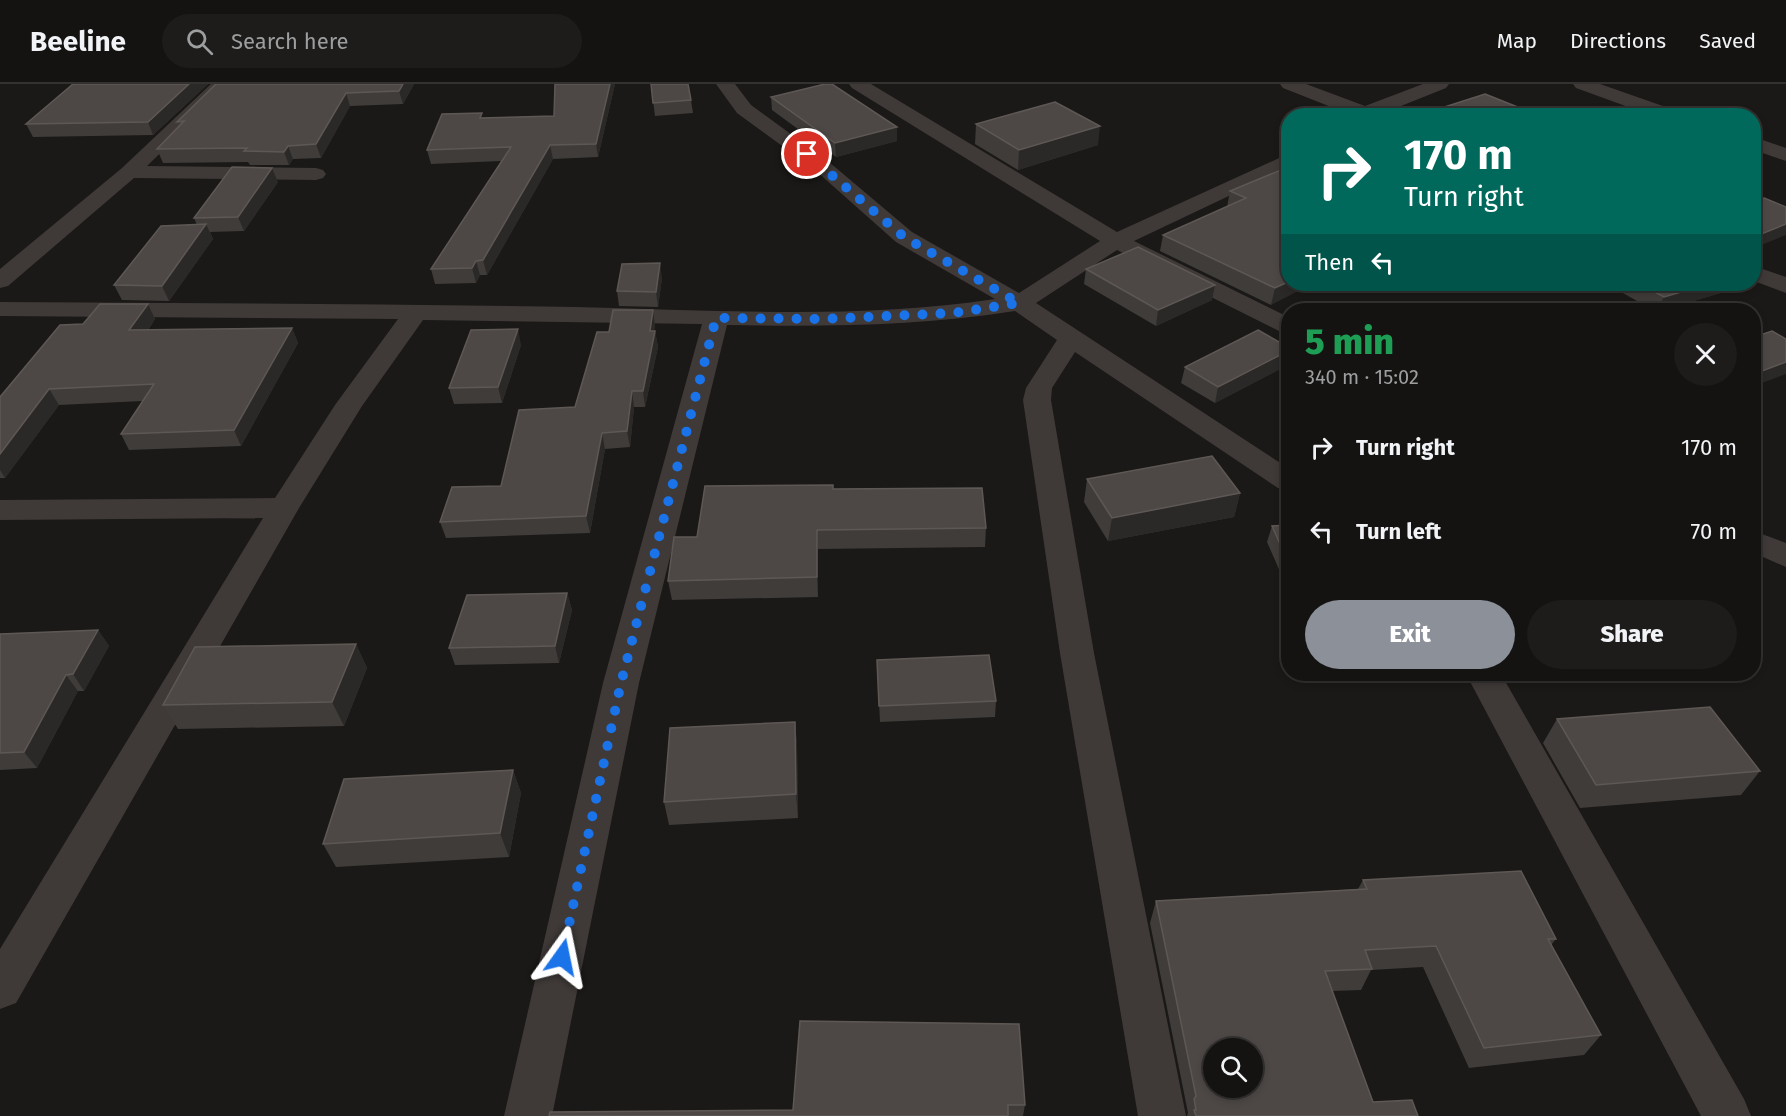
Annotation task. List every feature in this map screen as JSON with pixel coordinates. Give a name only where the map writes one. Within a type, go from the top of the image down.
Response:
[{"type":"street","points":[[0,281],[129,172],[222,84]]},
{"type":"street","points":[[725,84],[744,109],[822,166],[904,237],[1019,303],[1281,476]]},
{"type":"street","points":[[858,84],[1116,241],[1281,323]]},
{"type":"street","points":[[1289,84],[1353,108]]},
{"type":"street","points":[[1383,108],[1440,84]]},
{"type":"street","points":[[1582,84],[1650,108]]},
{"type":"street","points":[[1761,146],[1786,155]]},
{"type":"street","points":[[0,309],[416,312],[823,319],[954,313],[1019,303],[1116,241],[1281,163]]},
{"type":"street","points":[[129,172],[316,174]]},
{"type":"street","points":[[1761,276],[1786,286]]},
{"type":"street","points":[[0,989],[284,508],[349,405],[416,312]]},
{"type":"street","points":[[528,1116],[621,683],[716,318]]},
{"type":"street","points":[[1072,337],[1039,388],[1037,400],[1077,653],[1162,1116]]},
{"type":"street","points":[[0,510],[284,508]]},
{"type":"street","points":[[1761,545],[1786,556]]},
{"type":"street","points":[[1488,681],[1727,1116]]},
{"type":"building","points":[[73,84],[189,84],[148,122],[26,124]]},
{"type":"building","points":[[216,84],[403,84],[399,91],[346,93],[316,144],[288,146],[284,152],[244,151],[247,148],[157,149],[184,121],[177,122]]},
{"type":"building","points":[[555,84],[610,84],[596,144],[550,145],[483,260],[476,261],[472,268],[431,269],[511,147],[427,150],[442,114],[482,113],[480,118],[554,116]]},
{"type":"building","points":[[651,84],[688,84],[691,100],[653,103]]},
{"type":"building","points":[[832,84],[897,127],[835,143],[771,97]]},
{"type":"building","points":[[1485,94],[1520,108],[1441,108]]},
{"type":"building","points":[[1055,102],[1100,126],[1019,150],[976,124]]},
{"type":"building","points":[[232,167],[272,168],[238,217],[194,218]]},
{"type":"building","points":[[1281,170],[1281,285],[1275,288],[1163,235],[1246,198],[1230,191]]},
{"type":"building","points":[[1764,198],[1786,207],[1786,224],[1761,234],[1761,199]]},
{"type":"building","points":[[206,224],[162,286],[114,285],[161,226]]},
{"type":"building","points":[[1138,247],[1215,285],[1158,310],[1086,269]]},
{"type":"building","points":[[660,263],[656,292],[617,291],[622,264]]},
{"type":"building","points":[[1653,291],[1685,291],[1664,297]]},
{"type":"building","points":[[100,304],[148,304],[129,330],[292,328],[234,430],[121,434],[154,384],[49,389],[0,454],[0,397],[60,325],[83,324]]},
{"type":"building","points":[[613,310],[653,310],[650,331],[655,331],[643,391],[632,391],[627,431],[602,433],[586,516],[440,522],[452,487],[501,486],[519,410],[575,407],[597,332],[609,332]]},
{"type":"building","points":[[518,329],[498,387],[449,388],[471,330]]},
{"type":"building","points":[[1258,330],[1281,343],[1281,355],[1218,387],[1185,367]]},
{"type":"building","points":[[1772,331],[1786,339],[1786,362],[1761,371],[1761,335]]},
{"type":"building","points":[[1212,456],[1240,493],[1112,518],[1087,479]]},
{"type":"building","points":[[833,485],[833,489],[982,488],[986,528],[817,530],[817,577],[668,581],[674,537],[697,537],[705,486]]},
{"type":"building","points":[[1281,525],[1281,546],[1272,526]]},
{"type":"building","points":[[567,593],[555,646],[449,648],[467,595]]},
{"type":"building","points":[[98,630],[73,674],[66,675],[24,752],[0,753],[0,634]]},
{"type":"building","points":[[356,644],[332,702],[163,705],[195,647]]},
{"type":"building","points":[[989,655],[996,701],[879,706],[877,660]]},
{"type":"building","points":[[1710,707],[1760,771],[1596,785],[1557,719]]},
{"type":"building","points":[[795,722],[796,794],[664,802],[670,728]]},
{"type":"building","points":[[513,770],[500,833],[323,844],[344,779]]},
{"type":"building","points":[[1521,871],[1556,939],[1548,939],[1601,1035],[1484,1048],[1436,946],[1365,950],[1372,969],[1325,971],[1373,1102],[1412,1100],[1418,1116],[1196,1116],[1194,1099],[1196,1096],[1156,901],[1367,889],[1363,880]]},
{"type":"building","points":[[800,1021],[1019,1024],[1025,1105],[1008,1105],[1008,1116],[549,1116],[550,1112],[793,1110]]},
{"type":"route","points":[[562,957],[621,683],[716,318],[823,319],[954,313],[1019,303],[904,237],[807,154]]}]
